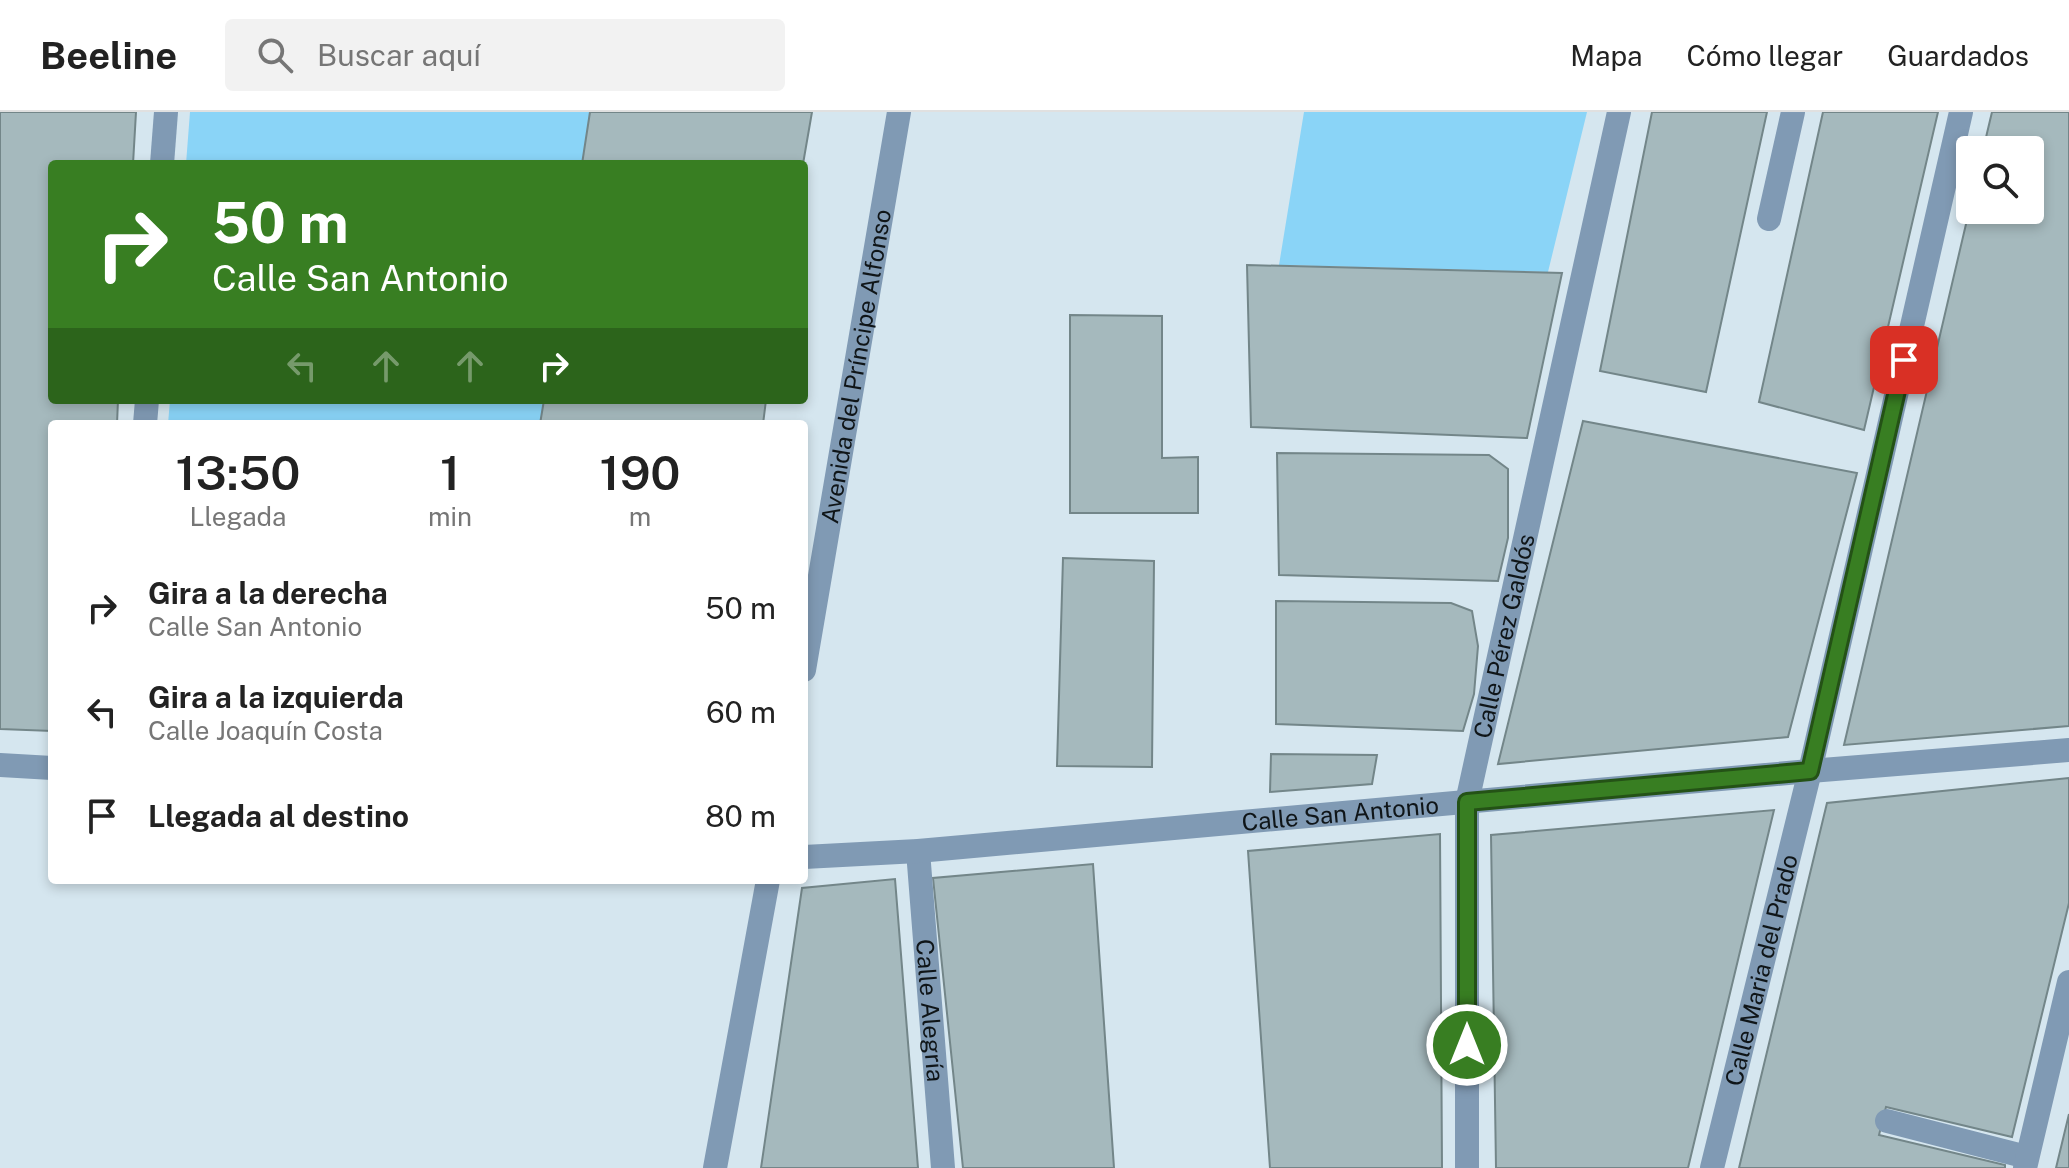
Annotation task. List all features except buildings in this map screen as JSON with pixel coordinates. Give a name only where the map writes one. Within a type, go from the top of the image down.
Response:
[{"type":"street","points":[[162,160],[166,112]]},
{"type":"street","name":"Avenida del Príncipe Alfonso","points":[[808,647],[899,112]]},
{"type":"street","name":"Calle Pérez Galdós","points":[[1467,1168],[1467,802],[1619,112]]},
{"type":"street","points":[[1769,219],[1793,112]]},
{"type":"street","name":"Calle Maria del Prado","points":[[1712,1168],[1810,771],[1961,112]]},
{"type":"street","name":"Calle San Antonio","points":[[808,857],[918,851],[2069,750]]},
{"type":"street","points":[[0,765],[48,768]]},
{"type":"street","name":"Calle Alegría","points":[[918,851],[943,1168]]},
{"type":"street","points":[[715,1168],[767,884]]},
{"type":"street","points":[[1887,1121],[2026,1163],[2069,982]]},
{"type":"shaded area","points":[[190,112],[590,112],[583,160],[186,160]]},
{"type":"shaded area","points":[[1304,112],[1587,112],[1548,272],[1279,265]]},
{"type":"shaded area","points":[[170,404],[543,404],[541,420],[168,420]]},
{"type":"route","points":[[1467,1045],[1467,802],[1810,771],[1904,360]]}]
